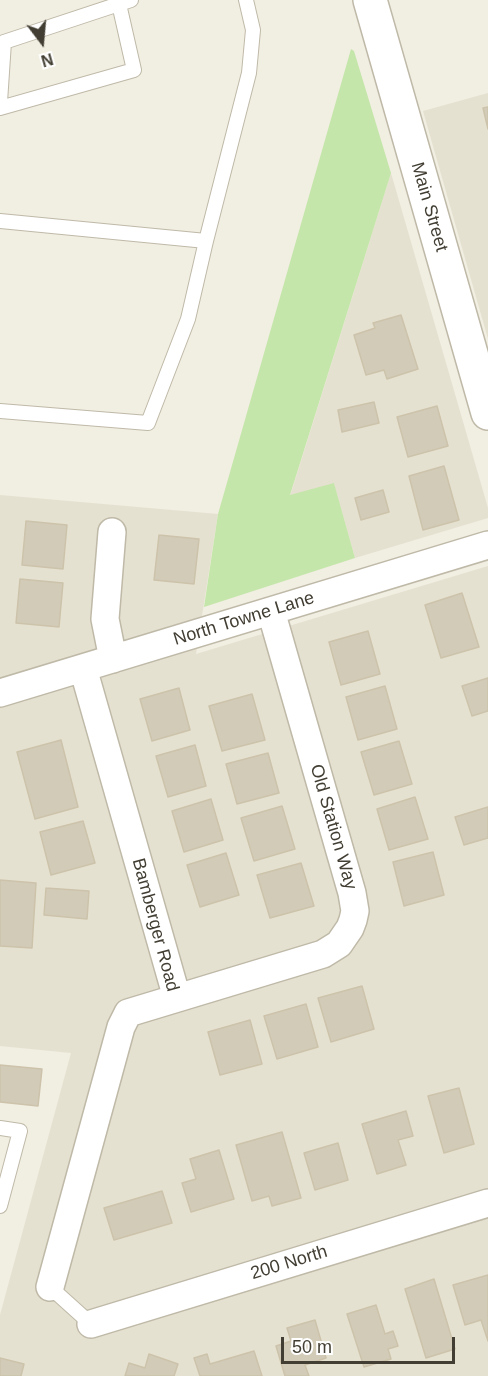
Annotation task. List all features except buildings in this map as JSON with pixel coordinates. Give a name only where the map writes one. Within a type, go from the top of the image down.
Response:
[{"type":"street","name":"Main Street","points":[[370,0],[488,413]]},
{"type":"street","points":[[112,532],[105,619],[113,659]]},
{"type":"street","name":"North Towne Lane","points":[[0,693],[488,545]]},
{"type":"street","name":"Old Station Way","points":[[177,998],[323,954],[339,944],[353,920],[355,911],[352,893],[271,611]]},
{"type":"street","name":"Bamberger Road","points":[[50,1287],[121,1027],[128,1013],[177,998],[83,668]]},
{"type":"street","name":"200 North","points":[[91,1324],[488,1203]]},
{"type":"lane","points":[[0,411],[148,423],[188,319],[249,73],[253,30],[246,0]]},
{"type":"lane","points":[[0,102],[4,42],[125,2],[134,70],[0,108]]},
{"type":"lane","points":[[0,221],[206,241]]},
{"type":"lane","points":[[0,1128],[20,1131],[0,1206]]},
{"type":"lane","points":[[50,1287],[91,1324]]},
{"type":"shaded area","points":[[488,93],[488,339],[423,111]]},
{"type":"shaded area","points":[[391,173],[488,508],[488,518],[355,558],[334,484],[290,496]]},
{"type":"shaded area","points":[[0,495],[218,514],[196,654],[488,566],[488,1376],[0,1376],[0,1315],[71,1053],[0,1046]]},
{"type":"green space","points":[[351,49],[354,51],[391,173],[290,495],[334,483],[355,558],[204,607],[218,514]]}]
